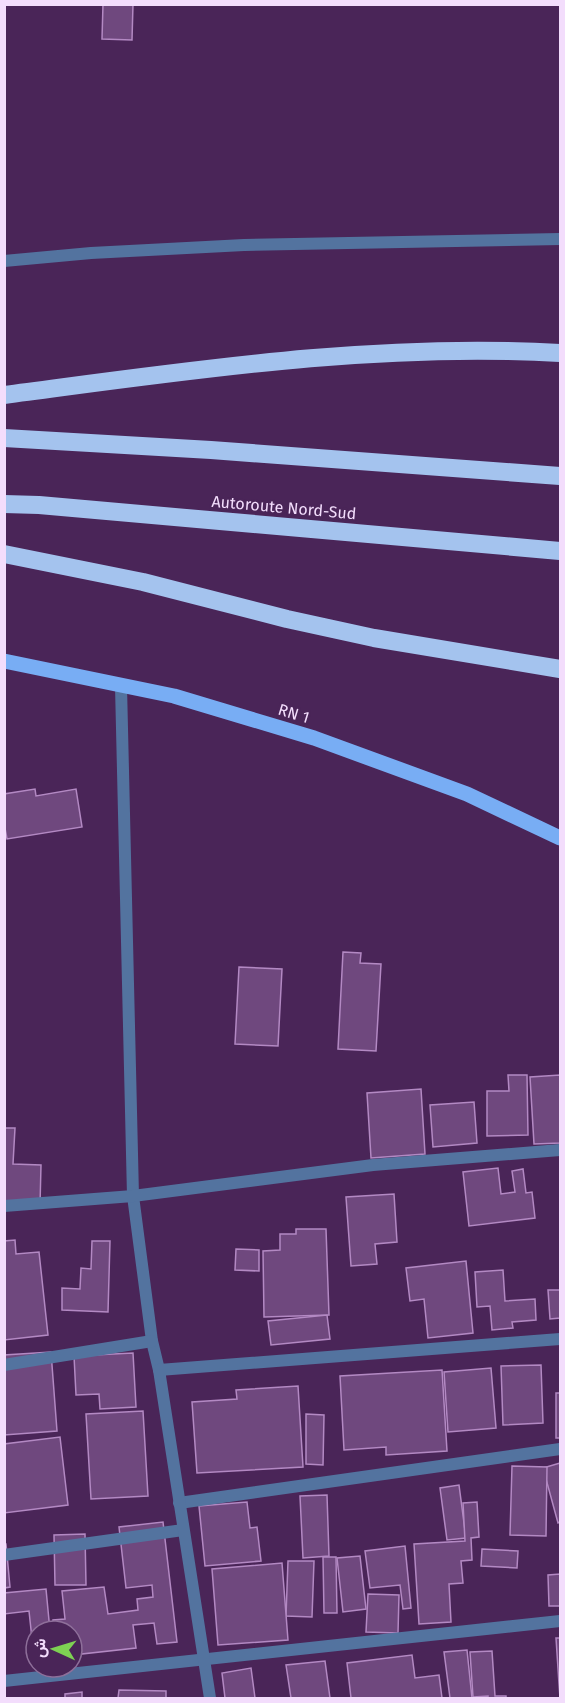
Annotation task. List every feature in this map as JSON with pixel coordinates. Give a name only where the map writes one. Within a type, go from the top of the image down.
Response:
[{"type":"highway","points":[[4,395],[261,362],[344,356],[519,350],[561,353]]},
{"type":"highway","points":[[4,438],[211,450],[561,476]]},
{"type":"highway","name":"Autoroute Nord-Sud","points":[[4,504],[39,505],[561,550]]},
{"type":"highway","points":[[4,554],[142,582],[287,619],[374,638],[561,669]]},
{"type":"main road","name":"RN 1","points":[[4,661],[174,696],[314,738],[466,794],[561,838]]},
{"type":"street","points":[[4,261],[91,253],[244,245],[561,239]]},
{"type":"street","points":[[121,686],[133,1196],[152,1341],[159,1370],[210,1698]]},
{"type":"street","points":[[4,1206],[133,1196],[373,1165],[561,1150]]},
{"type":"street","points":[[159,1370],[561,1339]]},
{"type":"street","points":[[4,1365],[152,1341]]},
{"type":"street","points":[[179,1503],[561,1449]]},
{"type":"street","points":[[4,1555],[183,1530]]},
{"type":"street","points":[[4,1681],[561,1621]]},
{"type":"building","points":[[103,4],[133,4],[132,40],[102,39]]},
{"type":"building","points":[[35,789],[36,796],[76,789],[82,827],[7,839],[4,823],[4,794]]},
{"type":"building","points":[[343,952],[361,953],[360,963],[381,964],[376,1051],[338,1049]]},
{"type":"building","points":[[239,967],[282,969],[278,1046],[235,1044]]},
{"type":"building","points":[[508,1075],[527,1075],[528,1135],[487,1136],[487,1091],[509,1091]]},
{"type":"building","points":[[560,1075],[560,1143],[534,1144],[530,1077]]},
{"type":"building","points":[[421,1089],[425,1154],[371,1158],[367,1093]]},
{"type":"building","points":[[474,1102],[477,1143],[433,1147],[430,1105]]},
{"type":"building","points":[[4,1128],[15,1128],[13,1164],[41,1165],[40,1205],[4,1204]]},
{"type":"building","points":[[498,1168],[501,1194],[515,1192],[512,1171],[523,1169],[526,1193],[532,1192],[535,1218],[469,1226],[463,1172]]},
{"type":"building","points":[[394,1194],[397,1242],[375,1244],[377,1264],[351,1266],[346,1197]]},
{"type":"building","points":[[296,1229],[326,1229],[329,1315],[264,1317],[263,1251],[280,1250],[280,1234],[296,1234]]},
{"type":"building","points":[[15,1240],[16,1254],[39,1252],[48,1335],[4,1340],[4,1241]]},
{"type":"building","points":[[92,1241],[110,1241],[108,1312],[62,1310],[62,1288],[80,1289],[81,1268],[91,1269]]},
{"type":"building","points":[[236,1249],[259,1250],[259,1271],[235,1270]]},
{"type":"building","points":[[466,1261],[473,1333],[428,1338],[424,1299],[410,1301],[406,1268]]},
{"type":"building","points":[[503,1270],[505,1301],[535,1299],[536,1320],[512,1322],[513,1328],[492,1330],[490,1306],[477,1307],[475,1272]]},
{"type":"building","points":[[548,1290],[560,1290],[560,1318],[550,1319]]},
{"type":"building","points":[[327,1315],[330,1339],[271,1345],[268,1321]]},
{"type":"building","points":[[51,1352],[57,1431],[4,1435],[4,1355]]},
{"type":"building","points":[[133,1353],[136,1407],[100,1409],[99,1394],[76,1395],[74,1356]]},
{"type":"building","points":[[541,1365],[543,1423],[503,1425],[501,1366]]},
{"type":"building","points":[[491,1368],[496,1428],[448,1432],[444,1372]]},
{"type":"building","points":[[442,1370],[447,1451],[386,1455],[386,1447],[344,1450],[340,1376]]},
{"type":"building","points":[[298,1386],[303,1467],[197,1473],[192,1402],[237,1399],[236,1390]]},
{"type":"building","points":[[556,1393],[560,1393],[560,1438],[556,1438]]},
{"type":"building","points":[[143,1411],[148,1496],[91,1499],[86,1414]]},
{"type":"building","points":[[306,1414],[324,1415],[323,1465],[306,1464]]},
{"type":"building","points":[[60,1437],[68,1505],[4,1513],[4,1444]]},
{"type":"building","points":[[560,1463],[560,1522],[558,1523],[543,1468]]},
{"type":"building","points":[[512,1466],[547,1467],[546,1536],[510,1535]]},
{"type":"building","points":[[459,1485],[466,1538],[447,1540],[440,1488]]},
{"type":"building","points":[[327,1495],[329,1556],[303,1558],[300,1496]]},
{"type":"building","points":[[247,1502],[250,1528],[257,1527],[261,1561],[205,1566],[199,1506]]},
{"type":"building","points":[[477,1502],[479,1537],[471,1538],[472,1560],[461,1561],[463,1583],[449,1584],[451,1622],[419,1624],[414,1544],[465,1541],[463,1503]]},
{"type":"building","points":[[163,1522],[177,1642],[157,1644],[154,1623],[133,1625],[136,1648],[84,1654],[84,1619],[65,1619],[62,1591],[104,1587],[108,1614],[138,1610],[137,1599],[153,1597],[152,1585],[126,1588],[119,1527]]},
{"type":"building","points":[[85,1534],[86,1585],[55,1585],[54,1535]]},
{"type":"building","points":[[4,1544],[6,1544],[10,1587],[4,1588]]},
{"type":"building","points":[[405,1546],[411,1608],[403,1609],[400,1585],[370,1588],[365,1551]]},
{"type":"building","points":[[482,1549],[518,1551],[517,1568],[481,1566]]},
{"type":"building","points":[[360,1556],[366,1609],[343,1612],[337,1558]]},
{"type":"building","points":[[323,1557],[336,1557],[337,1613],[324,1613]]},
{"type":"building","points":[[288,1561],[314,1561],[312,1617],[286,1616]]},
{"type":"building","points":[[282,1563],[288,1640],[218,1645],[212,1569]]},
{"type":"building","points":[[560,1574],[560,1606],[549,1606],[548,1575]]},
{"type":"building","points":[[46,1589],[49,1619],[30,1619],[29,1611],[4,1614],[4,1593]]},
{"type":"building","points":[[368,1594],[399,1595],[398,1633],[366,1632]]},
{"type":"building","points":[[556,1638],[560,1638],[560,1698],[559,1684]]},
{"type":"building","points":[[467,1650],[472,1698],[450,1698],[444,1652]]},
{"type":"building","points":[[492,1651],[495,1696],[506,1696],[506,1698],[473,1697],[470,1652]]},
{"type":"building","points":[[412,1655],[415,1678],[439,1675],[442,1698],[351,1698],[347,1663]]},
{"type":"building","points":[[325,1661],[330,1698],[291,1698],[286,1665]]},
{"type":"building","points":[[251,1668],[255,1698],[225,1698],[222,1673]]},
{"type":"building","points":[[119,1690],[166,1691],[166,1698],[118,1698]]},
{"type":"building","points":[[82,1692],[82,1698],[65,1698],[65,1694]]}]
